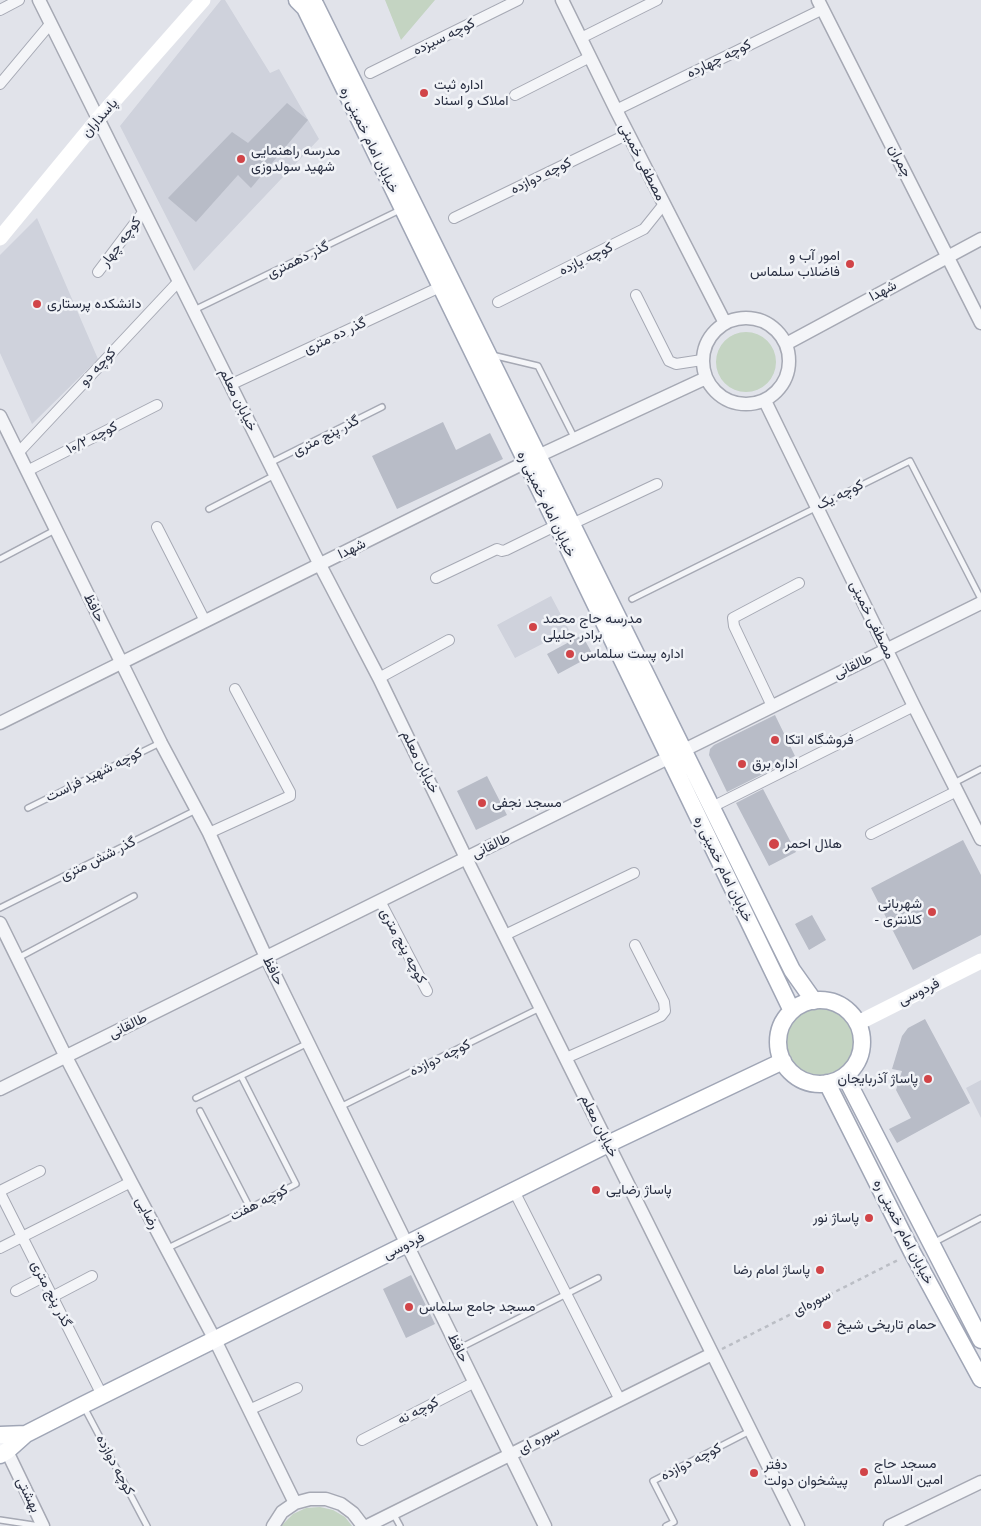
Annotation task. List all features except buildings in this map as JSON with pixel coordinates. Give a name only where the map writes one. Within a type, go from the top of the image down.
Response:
[{"type":"main road","name":"پاسداران","points":[[0,238],[98,119],[203,0]]},
{"type":"main road","name":"خیابان امام خمینی ره","points":[[296,0],[305,8],[440,287],[565,525],[676,754],[792,1011]]},
{"type":"main road","name":"خیابان امام خمینی ره","points":[[314,0],[488,353],[532,460]]},
{"type":"main road","name":"خیابان امام خمینی ره","points":[[676,754],[712,807],[792,970],[814,1001]]},
{"type":"main road","name":"فردوسی","points":[[858,1023],[981,961]]},
{"type":"main road","points":[[814,1001],[828,1001],[840,1005],[851,1013],[858,1023],[862,1035],[859,1058],[853,1068],[845,1076],[827,1083],[814,1084],[790,1072],[779,1050],[778,1039],[786,1018],[792,1011],[803,1004],[814,1001]]},
{"type":"main road","name":"فردوسی","points":[[2,1445],[608,1144],[783,1061]]},
{"type":"main road","name":"خیابان امام خمینی ره","points":[[845,1076],[981,1340]]},
{"type":"main road","name":"خیابان امام خمینی ره","points":[[827,1083],[912,1252],[981,1379]]},
{"type":"street","points":[[0,10],[19,0]]},
{"type":"street","name":"خیابان معلم","points":[[39,0],[272,470],[380,678],[466,858],[798,1526]]},
{"type":"street","name":"کوچه سیزده","points":[[370,73],[518,0]]},
{"type":"street","name":"مصطفی خمینی","points":[[562,0],[725,323]]},
{"type":"street","points":[[581,38],[657,0]]},
{"type":"street","name":"کوچه چهارده","points":[[616,110],[820,4]]},
{"type":"street","name":"چمران","points":[[820,4],[981,323]]},
{"type":"street","points":[[0,84],[51,24]]},
{"type":"street","points":[[515,95],[590,57]]},
{"type":"street","name":"کوچه دوازده","points":[[454,218],[628,134]]},
{"type":"street","name":"کوچه یازده","points":[[498,302],[644,230],[664,204]]},
{"type":"street","name":"کوچه چهار","points":[[98,272],[144,211]]},
{"type":"street","name":"شهدا","points":[[786,344],[981,239]]},
{"type":"street","name":"کوچه دو","points":[[18,453],[179,281]]},
{"type":"street","name":"گذر ده متری","points":[[230,385],[440,287]]},
{"type":"street","points":[[636,295],[669,361],[676,364],[702,360]]},
{"type":"street","points":[[738,318],[752,318],[766,322],[777,330],[786,344],[790,354],[790,368],[785,381],[776,393],[765,401],[750,405],[736,404],[722,398],[711,388],[704,374],[702,360],[705,345],[709,338],[713,332],[725,323],[738,318]]},
{"type":"street","name":"شهدا","points":[[0,723],[532,460],[706,378]]},
{"type":"street","name":"مصطفی خمینی","points":[[765,401],[981,839]]},
{"type":"street","name":"کوچه ۱۰/۲","points":[[27,471],[157,404]]},
{"type":"street","name":"حافظ","points":[[0,416],[160,743],[209,833],[266,958],[545,1526]]},
{"type":"street","points":[[436,578],[497,549],[506,550],[656,484]]},
{"type":"street","points":[[156,527],[205,621]]},
{"type":"street","points":[[772,706],[734,626],[733,618],[799,583]]},
{"type":"street","name":"طالقانی","points":[[0,1089],[981,603]]},
{"type":"street","points":[[380,678],[449,640]]},
{"type":"street","points":[[209,833],[290,796],[290,792],[235,689]]},
{"type":"street","points":[[712,807],[914,706]]},
{"type":"street","points":[[871,834],[955,787]]},
{"type":"street","points":[[505,935],[634,873]]},
{"type":"street","name":"کوچه پنج متری","points":[[380,901],[427,991]]},
{"type":"street","name":"رضایی","points":[[0,923],[130,1182],[215,1340],[295,1503]]},
{"type":"street","points":[[566,1058],[661,1016],[665,1011],[664,1002],[635,945]]},
{"type":"street","points":[[0,1192],[40,1171]]},
{"type":"street","points":[[0,1248],[130,1182]]},
{"type":"street","name":"گذر پنج متری","points":[[0,1192],[102,1395]]},
{"type":"street","points":[[514,1192],[620,1400]]},
{"type":"street","points":[[52,1297],[92,1276]]},
{"type":"street","points":[[16,1292],[43,1277]]},
{"type":"street","name":"سوره ای","points":[[365,1526],[712,1354]]},
{"type":"street","name":"کوچه نه","points":[[362,1440],[474,1382]]},
{"type":"street","points":[[249,1410],[297,1388]]},
{"type":"street","name":"بهشتی","points":[[2,1445],[42,1526]]},
{"type":"street","points":[[890,1526],[981,1482]]},
{"type":"street","points":[[273,1526],[282,1512],[295,1503],[310,1499],[326,1499],[341,1504],[365,1526]]},
{"type":"lane","name":"گذر دهمتری","points":[[193,310],[402,209]]},
{"type":"lane","points":[[488,353],[538,366],[575,439]]},
{"type":"lane","name":"گذر پنج متری","points":[[209,509],[272,470],[382,407]]},
{"type":"lane","name":"کوچه یک","points":[[632,599],[910,461],[981,599]]},
{"type":"lane","points":[[0,559],[56,530]]},
{"type":"lane","name":"کوچه شهید فراست","points":[[28,808],[160,743]]},
{"type":"lane","points":[[955,787],[981,769]]},
{"type":"lane","name":"گذر شش متری","points":[[0,908],[196,810]]},
{"type":"lane","points":[[18,959],[134,896]]},
{"type":"lane","name":"کوچه دوازده","points":[[339,1107],[540,1008]]},
{"type":"lane","points":[[196,1098],[308,1043]]},
{"type":"lane","name":"کوچه هفت","points":[[166,1249],[296,1184],[241,1076]]},
{"type":"lane","points":[[200,1111],[250,1208]]},
{"type":"lane","points":[[930,1244],[981,1218]]},
{"type":"lane","points":[[458,1349],[598,1278]]},
{"type":"lane","name":"کوچه دوازده","points":[[83,1405],[147,1526]]},
{"type":"lane","name":"کوچه دوازده","points":[[666,1526],[674,1522],[653,1480],[750,1431]]},
{"type":"lane","points":[[393,1513],[400,1526]]},
{"type":"lane","points":[[0,1520],[42,1526]]},
{"type":"path","name":"سوره‌ای","points":[[712,1354],[912,1252]]},
{"type":"shaded area","points":[[221,0],[225,0],[270,73],[279,69],[319,139],[194,271],[120,126]]},
{"type":"shaded area","name":"دانشکده پرستاری","points":[[37,218],[98,359],[32,424],[0,353],[0,255]]},
{"type":"shaded area","name":"مدرسه حاج محمد برادر جلیلی","points":[[551,596],[569,630],[515,658],[497,625]]},
{"type":"shaded area","points":[[981,1080],[981,1118],[966,1088]]},
{"type":"green space","points":[[385,0],[435,0],[401,40]]},
{"type":"green space","points":[[746,332],[763,337],[771,345],[776,362],[771,379],[763,387],[746,392],[729,387],[721,379],[716,362],[721,345],[729,337]]},
{"type":"green space","points":[[827,1007],[840,1013],[849,1022],[853,1028],[855,1042],[853,1056],[845,1067],[834,1075],[813,1077],[806,1075],[795,1067],[787,1056],[785,1035],[787,1028],[795,1017],[806,1009]]},
{"type":"green space","points":[[320,1507],[333,1510],[345,1517],[352,1526],[281,1526],[293,1514],[306,1508]]},
{"type":"place","name":"اداره ثبت املاک و اسناد","points":[[424,93]]},
{"type":"place","name":"مدرسه راهنمایی شهید سولدوزی","points":[[241,159]]},
{"type":"place","name":"امور آب و فاضلاب سلماس","points":[[850,264]]},
{"type":"place","name":"دانشکده پرستاری","points":[[37,304]]},
{"type":"place","name":"مدرسه حاج محمد برادر جلیلی","points":[[533,627]]},
{"type":"place","name":"اداره پست سلماس","points":[[570,654]]},
{"type":"place","name":"فروشگاه اتکا","points":[[775,740]]},
{"type":"place","name":"اداره برق","points":[[742,764]]},
{"type":"place","name":"مسجد نجفی","points":[[482,803]]},
{"type":"place","name":"هلال احمر","points":[[774,844]]},
{"type":"place","name":"شهربانی - کلانتری","points":[[932,912]]},
{"type":"place","name":"پاساژ آذربایجان","points":[[928,1079]]},
{"type":"place","name":"پاساژ رضایی","points":[[596,1190]]},
{"type":"place","name":"پاساژ نور","points":[[869,1218]]},
{"type":"place","name":"پاساژ امام رضا","points":[[820,1270]]},
{"type":"place","name":"مسجد جامع سلماس","points":[[409,1307]]},
{"type":"place","name":"حمام تاریخی شیخ","points":[[827,1325]]},
{"type":"place","name":"مسجد حاج امین الاسلام","points":[[864,1472]]},
{"type":"place","name":"دفتر پیشخوان دولت","points":[[754,1473]]}]
